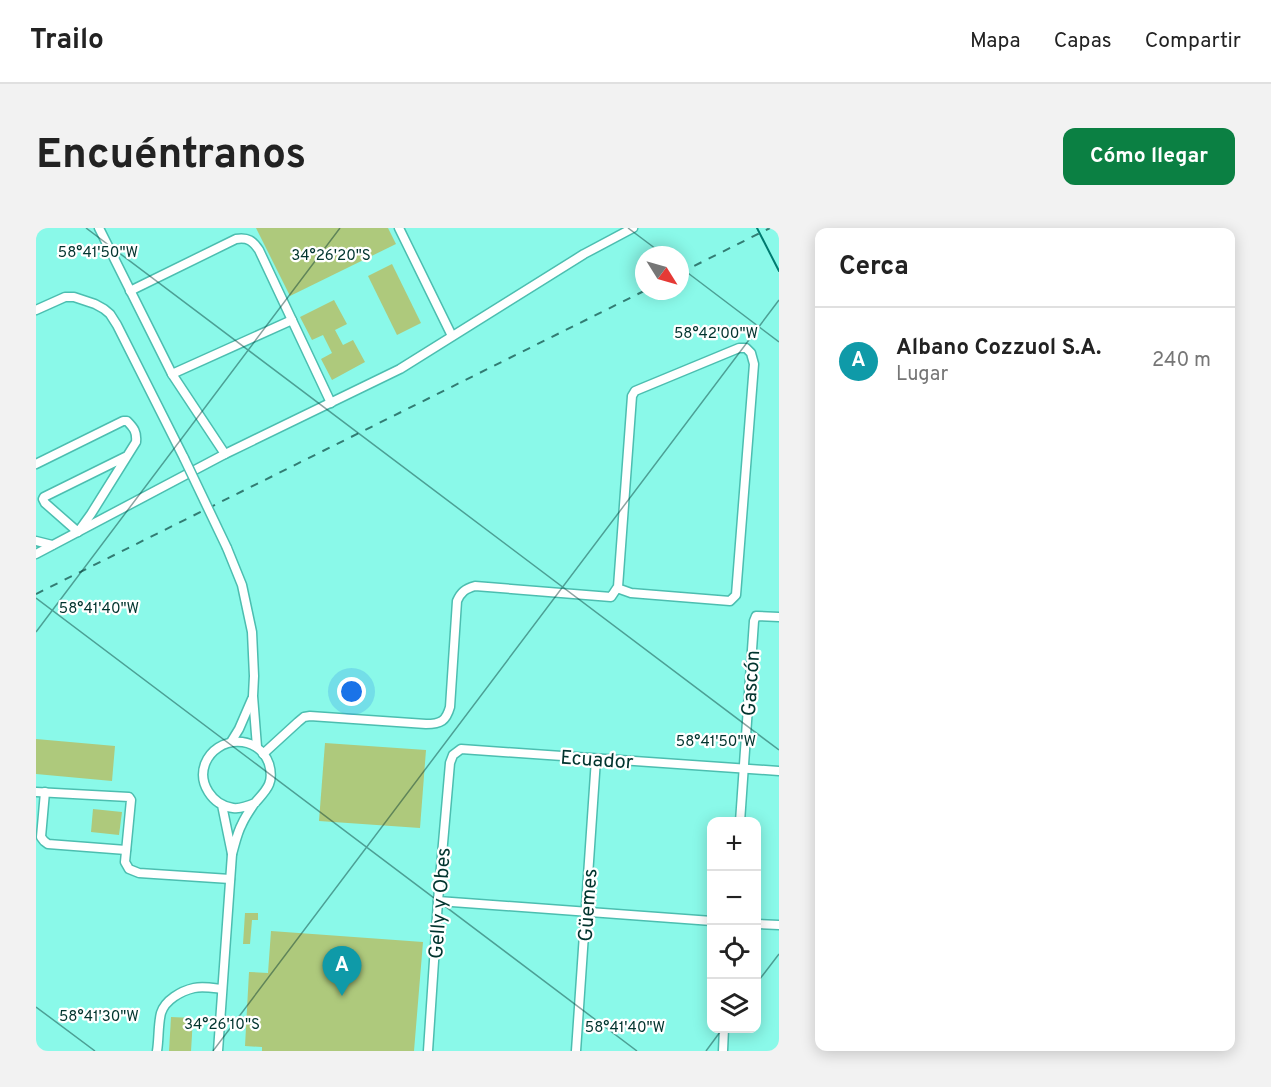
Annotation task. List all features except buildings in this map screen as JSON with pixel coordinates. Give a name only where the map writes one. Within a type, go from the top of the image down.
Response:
[{"type":"street","points":[[99,228],[172,374],[225,454]]},
{"type":"street","points":[[399,228],[452,336]]},
{"type":"street","points":[[36,554],[225,454],[400,369],[584,254],[633,228]]},
{"type":"street","points":[[130,291],[236,239],[249,239],[259,250],[331,403]]},
{"type":"street","points":[[36,310],[65,297],[75,297],[95,304],[110,314],[117,325],[184,458],[242,585],[252,632],[253,696],[260,751]]},
{"type":"street","points":[[172,374],[292,320]]},
{"type":"street","points":[[260,751],[304,717],[310,716],[426,724],[441,722],[447,716],[450,707],[457,600],[466,588],[475,586],[611,597],[617,588],[632,396],[635,391],[656,382],[739,348],[746,348],[751,353],[754,364],[736,595],[730,601],[631,593],[617,588]]},
{"type":"street","points":[[36,464],[123,421],[127,421],[134,429],[137,434],[135,442],[92,514],[78,532]]},
{"type":"street","points":[[78,532],[40,497],[127,456]]},
{"type":"street","points":[[36,541],[52,545]]},
{"type":"street","name":"Gascón","points":[[740,817],[754,621],[756,616],[779,617]]},
{"type":"street","points":[[231,742],[253,696]]},
{"type":"street","points":[[218,1051],[232,854],[242,822],[267,789],[270,771],[268,762],[260,751],[249,743],[231,742],[216,749],[206,762],[204,770],[206,787],[215,801],[233,808],[255,803]]},
{"type":"street","name":"Ecuador","points":[[453,755],[461,749],[779,771]]},
{"type":"street","name":"Gelly y Obes","points":[[428,1051],[438,901],[450,763],[453,755]]},
{"type":"street","name":"Güemes","points":[[576,1051],[596,759]]},
{"type":"street","points":[[126,850],[44,842],[41,837],[40,792],[129,797],[131,800],[125,862],[129,868],[139,873],[230,879]]},
{"type":"street","points":[[222,805],[232,854]]},
{"type":"street","points":[[438,901],[707,921]]},
{"type":"street","points":[[761,924],[779,925]]},
{"type":"street","points":[[157,1051],[161,1012],[165,1005],[174,997],[195,988],[222,988]]},
{"type":"street","points":[[723,1051],[724,1033]]},
{"type":"waterway","points":[[757,228],[779,271]]},
{"type":"railway","points":[[689,268],[770,228]]},
{"type":"railway","points":[[36,594],[635,295]]},
{"type":"place","name":"Albano Cozzuol S.A.","points":[[342,996]]}]
